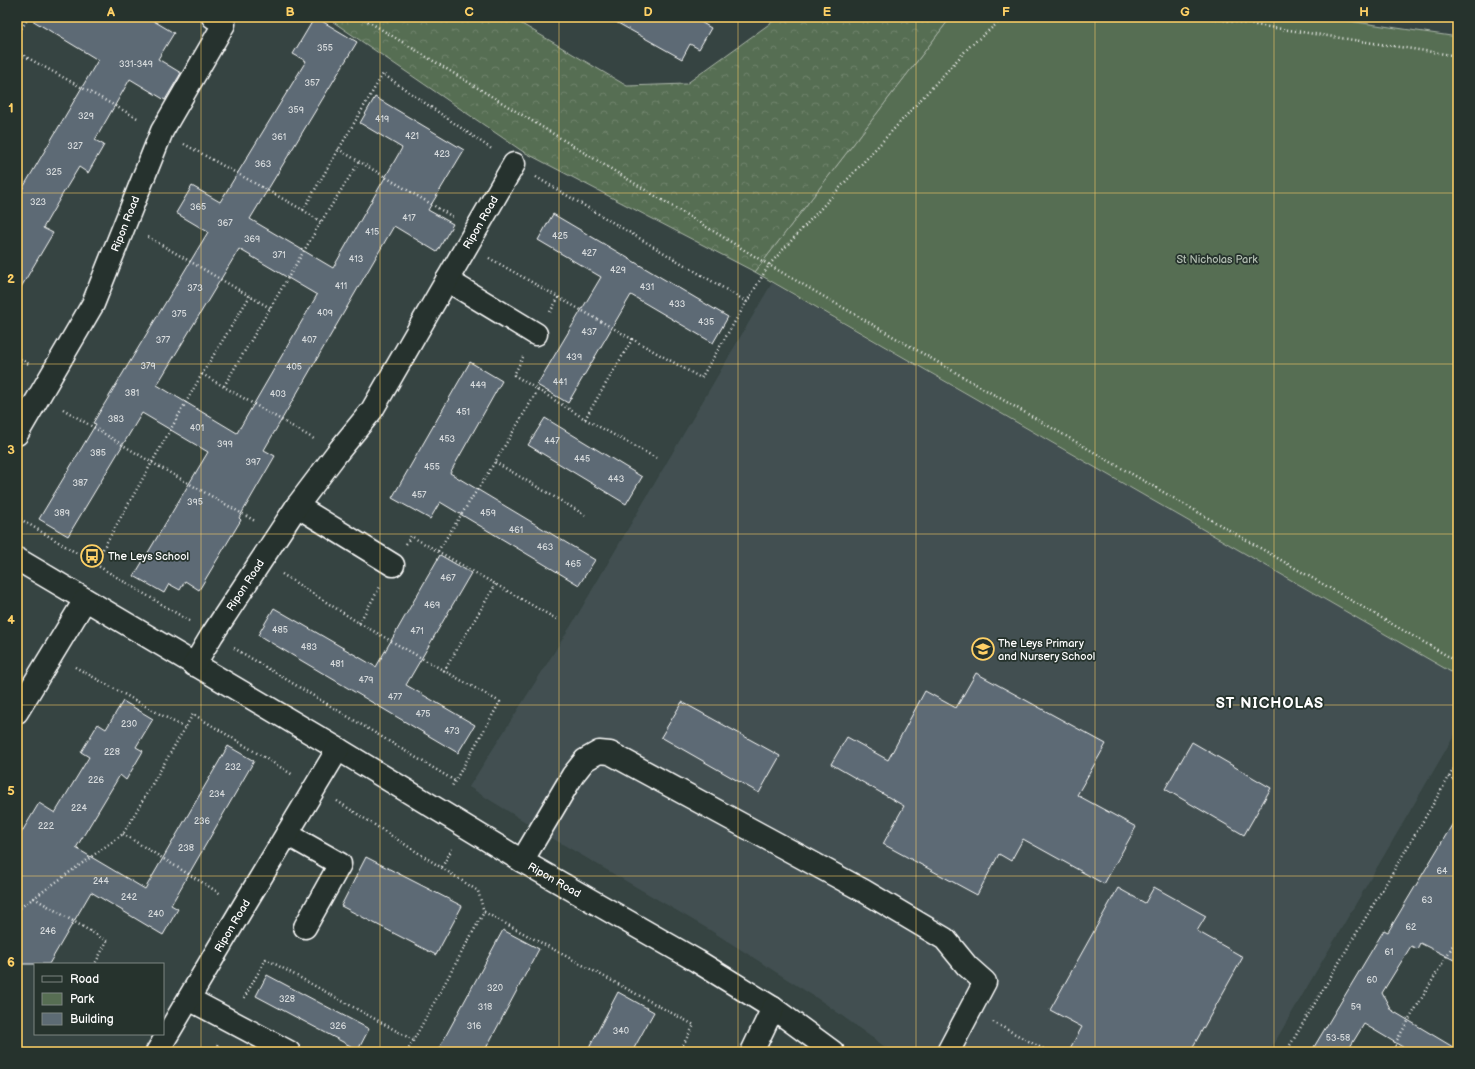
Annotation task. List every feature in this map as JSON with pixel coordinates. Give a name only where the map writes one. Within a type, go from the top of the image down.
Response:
[{"type":"street","name":"Ripon Road","points":[[17,434],[94,304],[162,131],[224,24],[213,17]]},
{"type":"street","name":"Ripon Road","points":[[194,665],[212,635],[297,506],[336,452],[372,410],[514,164]]},
{"type":"street","points":[[447,280],[536,334]]},
{"type":"street","points":[[297,506],[393,565]]},
{"type":"street","name":"Ripon Road","points":[[17,559],[338,749],[522,861],[685,954],[773,1008],[833,1052]]},
{"type":"street","points":[[17,712],[85,600]]},
{"type":"street","name":"Ripon Road","points":[[167,1025],[189,999],[338,749]]},
{"type":"street","points":[[522,861],[572,775],[585,760],[599,752],[610,753],[864,891],[945,939],[967,966],[985,982],[948,1052]]},
{"type":"street","points":[[287,834],[340,864],[305,927]]},
{"type":"street","points":[[189,999],[289,1052]]},
{"type":"street","points":[[752,1052],[773,1008]]},
{"type":"street","name":"Ripon Road","points":[[158,1052],[164,1035]]},
{"type":"path","points":[[17,35],[28,17]]},
{"type":"path","points":[[361,17],[769,265],[1458,662]]},
{"type":"path","points":[[338,149],[360,162],[560,297],[701,378],[769,265],[970,46],[1005,17]]},
{"type":"path","points":[[1204,17],[1458,56]]},
{"type":"path","points":[[224,386],[321,222],[360,162]]},
{"type":"path","points":[[125,224],[270,308]]},
{"type":"path","points":[[94,563],[202,374],[250,296]]},
{"type":"path","points":[[560,297],[536,334],[514,375],[586,419],[656,458]]},
{"type":"path","points":[[586,419],[633,338]]},
{"type":"path","points":[[202,374],[336,452]]},
{"type":"path","points":[[438,551],[495,462],[538,390]]},
{"type":"path","points":[[40,395],[151,462],[278,535]]},
{"type":"path","points":[[495,462],[585,515]]},
{"type":"path","points":[[411,536],[558,620]]},
{"type":"path","points":[[261,561],[360,624],[500,702],[438,811]]},
{"type":"path","points":[[444,672],[496,584]]},
{"type":"path","points":[[52,654],[185,728]]},
{"type":"path","points":[[17,910],[123,834],[193,714],[315,787],[478,891],[484,912],[407,1052]]},
{"type":"path","points":[[1286,1052],[1458,762]]},
{"type":"path","points":[[1449,777],[1458,782]]},
{"type":"path","points":[[123,834],[243,907]]},
{"type":"path","points":[[34,898],[107,941],[96,963]]},
{"type":"path","points":[[484,912],[694,1025],[679,1052]]},
{"type":"path","points":[[1406,1052],[1394,1045],[1458,937]]},
{"type":"path","points":[[213,1052],[266,959],[413,1040]]},
{"type":"path","points":[[970,1009],[1009,1032],[1049,1052]]},
{"type":"shaded area","name":"The Leys Primary and Nursery School","points":[[772,283],[1458,676],[1458,729],[1269,1052],[892,1052],[823,1002],[710,930],[540,831],[469,787],[574,621]]},
{"type":"green space","points":[[326,17],[510,17],[627,86],[686,84],[779,17],[951,17],[755,272],[522,151]]},
{"type":"green space","name":"St Nicholas Park","points":[[951,17],[1322,17],[1458,37],[1458,676],[755,272]]},
{"type":"building","points":[[27,17],[147,17],[174,33],[158,59],[181,73],[165,100],[130,79],[95,140],[104,145],[88,173],[79,167],[43,228],[53,233],[17,294],[17,198],[98,60]]},
{"type":"building","points":[[315,17],[357,42],[250,219],[333,268],[402,148],[360,123],[375,97],[464,150],[428,210],[453,224],[437,252],[394,226],[264,450],[275,456],[239,518],[241,520],[199,590],[185,581],[180,590],[169,584],[164,593],[134,576],[208,452],[142,413],[68,536],[39,519],[96,424],[93,423],[208,232],[176,213],[192,186],[220,202],[306,61],[293,54]],"holes":[[[239,249],[317,295],[237,433],[157,385]]]},
{"type":"building","points":[[607,17],[692,17],[711,28],[699,49],[690,44],[682,59]]},
{"type":"building","points":[[553,214],[728,317],[713,343],[631,295],[568,403],[537,385],[601,277],[538,240]]},
{"type":"building","points":[[470,362],[502,381],[450,473],[595,560],[579,585],[440,502],[430,519],[392,498]]},
{"type":"building","points":[[545,418],[642,477],[626,504],[528,445]]},
{"type":"building","points":[[440,555],[471,573],[406,685],[475,725],[458,753],[258,635],[274,608],[376,667]]},
{"type":"building","points":[[976,673],[1106,744],[1077,795],[1136,827],[1104,884],[1023,839],[1011,861],[999,854],[977,895],[883,844],[904,806],[831,764],[847,737],[888,760],[925,691],[956,708]]},
{"type":"building","points":[[123,701],[153,719],[136,747],[143,751],[126,780],[120,775],[76,848],[145,889],[228,746],[254,761],[171,905],[178,909],[163,935],[91,892],[50,963],[17,964],[17,840],[39,803],[55,813],[89,757],[81,752],[98,724],[106,729]]},
{"type":"building","points":[[682,702],[780,756],[759,793],[661,737]]},
{"type":"building","points":[[1192,742],[1271,788],[1244,835],[1165,789]]},
{"type":"building","points":[[1458,815],[1458,962],[1420,943],[1417,949],[1411,946],[1382,993],[1391,1010],[1458,1050],[1458,1052],[1411,1052],[1364,1024],[1347,1052],[1311,1052],[1384,930],[1388,932]]},
{"type":"building","points":[[366,857],[462,906],[436,955],[341,906]]},
{"type":"building","points":[[1154,887],[1206,916],[1197,931],[1243,957],[1190,1052],[1068,1052],[1082,1027],[1050,1010],[1118,888],[1145,903]]},
{"type":"building","points":[[503,930],[539,949],[484,1052],[437,1052]]},
{"type":"building","points":[[267,975],[369,1029],[358,1050],[256,996]]},
{"type":"building","points":[[618,992],[654,1012],[632,1052],[587,1052]]},
{"type":"place","name":"The Leys School","points":[[92,556]]},
{"type":"place","name":"The Leys Primary and Nursery School","points":[[983,649]]},
{"type":"district","name":"ST NICHOLAS","points":[[1270,703]]}]
